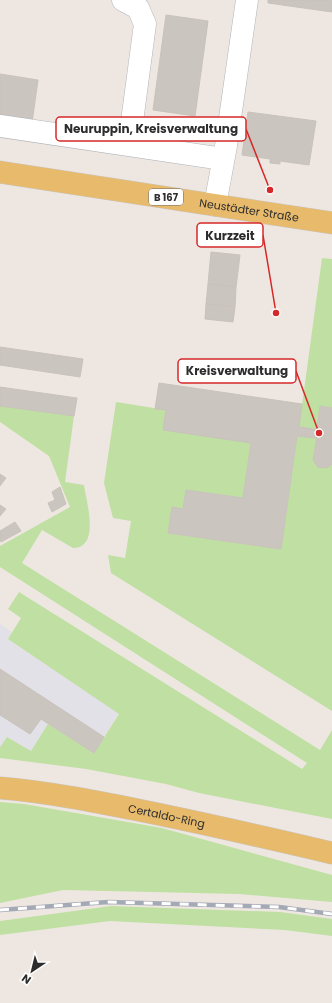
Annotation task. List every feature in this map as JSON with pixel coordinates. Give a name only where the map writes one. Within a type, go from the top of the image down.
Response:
[{"type":"main road","name":"Neustädter Straße","points":[[0,172],[332,223]]},
{"type":"main road","name":"Certaldo-Ring","points":[[0,788],[83,800],[202,824],[332,853]]},
{"type":"lane","points":[[123,0],[138,8],[145,24],[128,144]]},
{"type":"lane","points":[[215,205],[247,0]]},
{"type":"lane","points":[[0,126],[223,159]]},
{"type":"shaded area","points":[[0,624],[12,632],[8,639],[119,713],[94,753],[31,751],[7,737],[0,747]]},
{"type":"green space","points":[[322,258],[332,259],[332,408],[320,406],[317,430],[299,427]]},
{"type":"green space","points":[[116,402],[166,410],[251,443],[243,498],[186,490],[183,509],[172,507],[168,533],[281,549],[297,436],[317,438],[313,460],[332,464],[332,711],[111,573],[108,555],[125,558],[131,521],[113,518],[104,483]]},
{"type":"green space","points":[[0,406],[74,416],[65,482],[84,485],[88,507],[90,524],[89,532],[88,539],[83,545],[73,548],[42,530],[22,563],[320,750],[332,730],[332,819],[199,793],[166,784],[86,769],[0,758],[0,747],[7,737],[31,751],[48,724],[94,753],[119,714],[8,639],[21,618],[8,609],[19,592],[302,769],[307,763],[0,567],[0,546],[70,507],[49,456],[0,422]]},
{"type":"green space","points":[[0,802],[24,804],[162,828],[332,875],[332,902],[239,894],[63,890],[0,903]]},
{"type":"green space","points":[[111,906],[280,912],[332,919],[332,936],[285,930],[110,921],[0,935],[0,921]]},
{"type":"building","points":[[268,0],[332,0],[332,12],[268,3]]},
{"type":"building","points":[[166,15],[208,21],[195,116],[153,110]]},
{"type":"building","points":[[0,74],[38,80],[32,123],[0,118]]},
{"type":"building","points":[[248,112],[316,121],[309,165],[280,161],[280,164],[270,163],[270,159],[242,155]]},
{"type":"building","points":[[211,252],[240,255],[236,287],[208,284]]},
{"type":"building","points":[[208,284],[236,287],[235,307],[206,304]]},
{"type":"building","points":[[206,304],[235,307],[233,322],[205,319]]},
{"type":"building","points":[[0,347],[83,359],[80,377],[0,365]]},
{"type":"building","points":[[159,383],[302,404],[299,427],[307,428],[305,437],[297,436],[281,549],[168,533],[172,507],[183,509],[186,490],[243,498],[251,443],[163,430],[166,410],[155,409]]},
{"type":"building","points":[[0,387],[77,398],[74,416],[0,406]]},
{"type":"building","points":[[320,406],[332,408],[332,464],[327,468],[318,467],[313,460],[317,438],[305,437],[307,428],[317,430]]},
{"type":"building","points":[[0,474],[6,478],[0,486]]},
{"type":"building","points":[[60,487],[66,504],[52,512],[48,503],[55,500],[52,492]]},
{"type":"building","points":[[0,505],[6,509],[0,516]]},
{"type":"building","points":[[15,522],[21,531],[1,542],[0,531]]},
{"type":"building","points":[[0,669],[104,737],[94,753],[41,719],[30,734],[0,715]]},
{"type":"railway","points":[[0,910],[108,902],[279,907],[332,914]]},
{"type":"place","name":"Neuruppin, Kreisverwaltung","points":[[270,190]]},
{"type":"place","name":"Kurzzeit","points":[[276,313]]},
{"type":"place","name":"Kreisverwaltung","points":[[319,433]]}]
